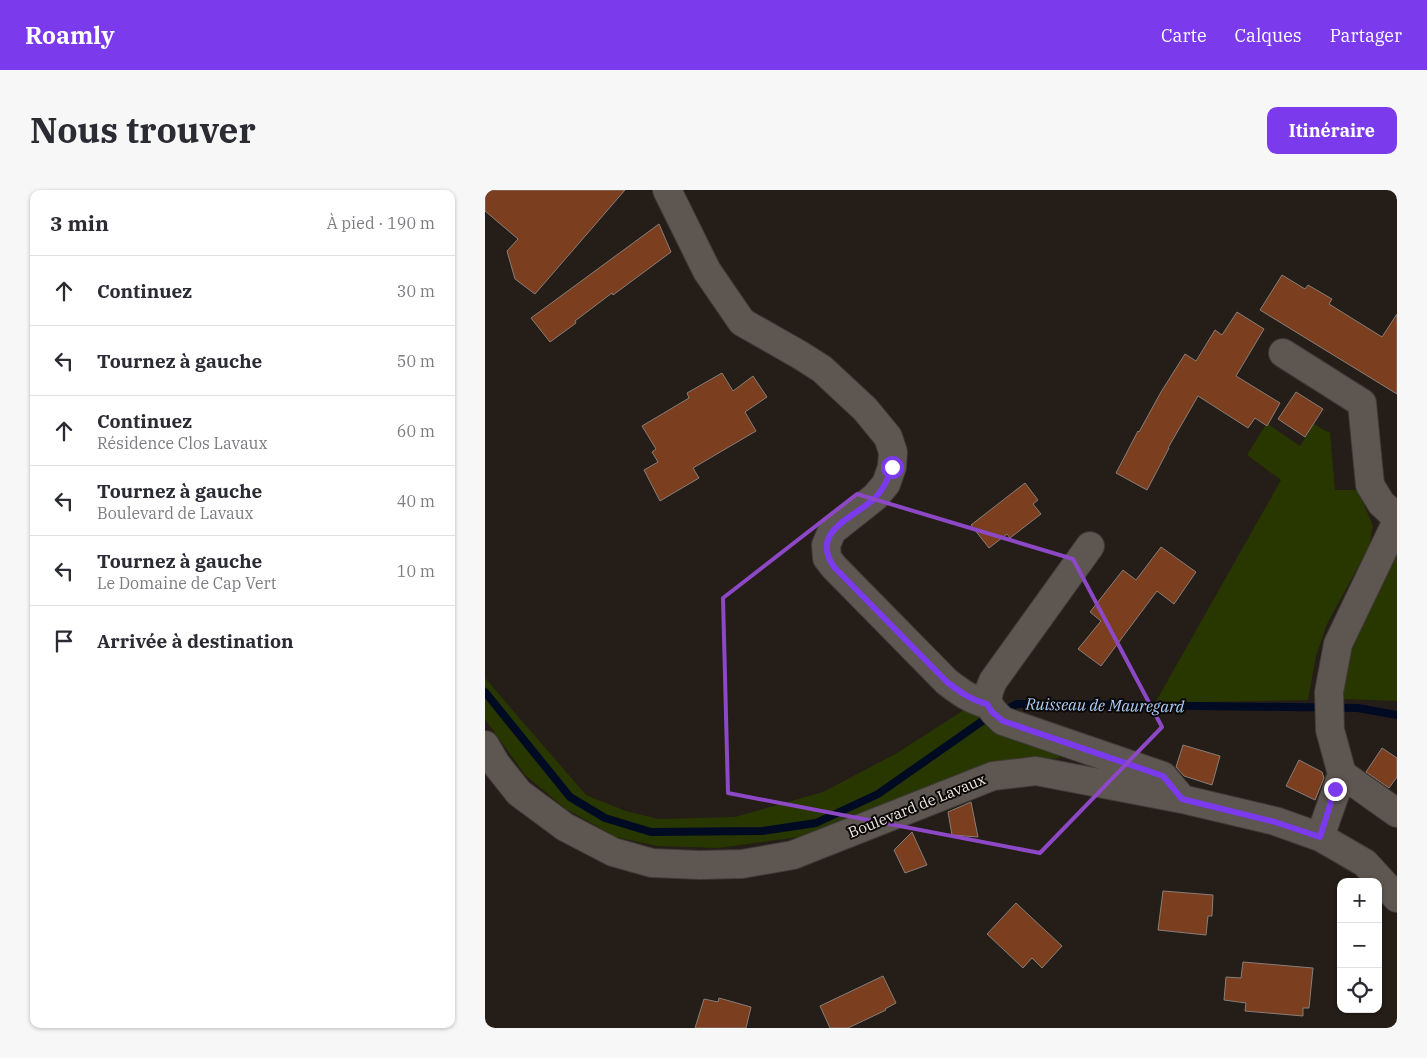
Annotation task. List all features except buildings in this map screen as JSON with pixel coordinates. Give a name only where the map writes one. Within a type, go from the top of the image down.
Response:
[{"type":"street","points":[[667,190],[707,271],[742,322],[800,355],[822,370],[865,409],[887,437],[893,452],[892,467],[886,484],[875,497],[832,531],[826,545],[827,558],[834,567],[947,682],[963,695],[994,712],[1163,776],[1182,799]]},
{"type":"street","points":[[1283,353],[1362,403],[1370,485],[1381,503],[1397,519],[1338,644],[1329,692],[1330,730],[1342,774],[1320,837]]},
{"type":"street","points":[[994,712],[988,692],[993,681],[1090,546]]},
{"type":"street","name":"Boulevard de Lavaux","points":[[485,745],[519,792],[565,827],[613,852],[652,863],[742,864],[793,855],[993,776],[1036,771],[1182,799],[1275,822],[1320,837],[1365,863],[1397,898]]},
{"type":"street","points":[[1342,774],[1397,814]]},
{"type":"highlighted area","points":[[857,494],[1073,559],[1162,727],[1040,853],[728,793],[723,598]]},
{"type":"green space","points":[[1268,424],[1300,446],[1314,424],[1330,432],[1335,490],[1358,490],[1373,526],[1369,547],[1327,624],[1316,656],[1308,700],[1155,703],[1281,480],[1247,455]]},
{"type":"green space","points":[[1397,554],[1397,701],[1343,699],[1346,664],[1356,633]]},
{"type":"green space","points":[[485,678],[586,795],[626,811],[658,819],[735,817],[823,792],[897,753],[967,708],[1019,726],[1061,758],[998,763],[971,769],[799,837],[718,848],[657,846],[616,837],[566,809],[525,775],[485,719]]},
{"type":"waterway","name":"Ruisseau de Mauregard","points":[[485,692],[570,797],[605,818],[651,832],[762,831],[816,823],[878,794],[991,717]]},
{"type":"waterway","name":"Ruisseau de Mauregard","points":[[1001,712],[1017,704],[1050,704],[1358,708],[1397,715]]},
{"type":"route","points":[[892,467],[886,484],[875,497],[832,531],[826,545],[827,558],[947,682],[963,695],[987,704],[992,712],[1003,721],[1163,776],[1182,799],[1275,822],[1320,837],[1335,789]]}]
